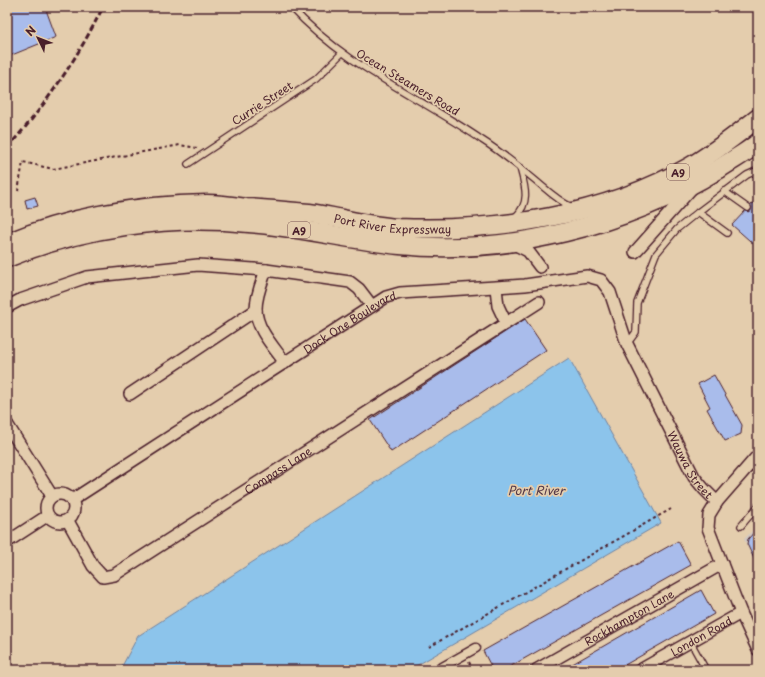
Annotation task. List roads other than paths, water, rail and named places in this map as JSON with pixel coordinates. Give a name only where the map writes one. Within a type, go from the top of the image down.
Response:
[{"type":"highway","name":"Port River Expressway","points":[[7,243],[55,225],[130,210],[208,204],[310,214],[396,228],[465,229],[507,223],[581,210],[646,188],[690,166],[730,141],[758,118]]},
{"type":"highway","name":"Port River Expressway","points":[[7,258],[61,239],[125,227],[199,220],[250,223],[402,245],[453,246],[512,243],[593,225],[652,204],[695,184],[758,143]]},
{"type":"street","points":[[636,252],[695,184]]},
{"type":"street","points":[[512,243],[528,251],[540,267]]},
{"type":"street","points":[[7,307],[20,300],[87,277],[198,265],[266,270],[350,282],[372,306]]},
{"type":"street","points":[[266,270],[258,295],[256,310],[262,331],[285,363]]},
{"type":"street","name":"Dock One Boulevard","points":[[72,500],[386,297],[400,293],[496,288],[587,276],[601,280],[610,292],[627,344]]},
{"type":"street","points":[[496,288],[498,306],[506,323]]},
{"type":"street","name":"Compass Lane","points":[[68,521],[93,566],[103,577],[114,575],[539,302]]},
{"type":"street","points":[[130,394],[256,310]]},
{"type":"street","name":"Wauwa Street","points":[[627,344],[694,477],[704,490],[717,502],[709,515],[708,528],[741,613],[758,650]]},
{"type":"street","points":[[7,424],[52,496]]},
{"type":"street","points":[[717,502],[758,455]]},
{"type":"street","points":[[59,494],[66,495],[72,500],[74,508],[73,515],[68,521],[60,523],[53,522],[47,516],[45,509],[47,502],[52,496],[59,494]]},
{"type":"street","points":[[7,542],[47,516]]},
{"type":"street","name":"Rockhampton Lane","points":[[536,670],[722,564]]},
{"type":"street","name":"London Road","points":[[640,670],[741,613]]},
{"type":"street","points":[[437,670],[476,648]]},
{"type":"lane","name":"Ocean Steamers Road","points":[[291,7],[306,23],[342,53],[388,83],[470,131],[520,168],[563,203],[581,210]]},
{"type":"lane","name":"Currie Street","points":[[188,164],[316,80],[342,53]]},
{"type":"lane","points":[[507,223],[521,211],[525,203],[525,187],[520,168]]},
{"type":"lane","points":[[627,344],[636,332],[637,303],[656,254],[677,229],[724,191],[747,175],[758,170]]},
{"type":"lane","points":[[724,191],[748,208]]},
{"type":"lane","points":[[698,212],[727,233]]},
{"type":"lane","points":[[741,526],[758,506]]},
{"type":"lane","points":[[690,642],[706,670]]},
{"type":"water","name":"Port River","points":[[569,358],[661,523],[409,670],[120,670],[138,636]]},
{"type":"railway","points":[[7,148],[35,116],[60,81],[72,63],[103,7]]}]
